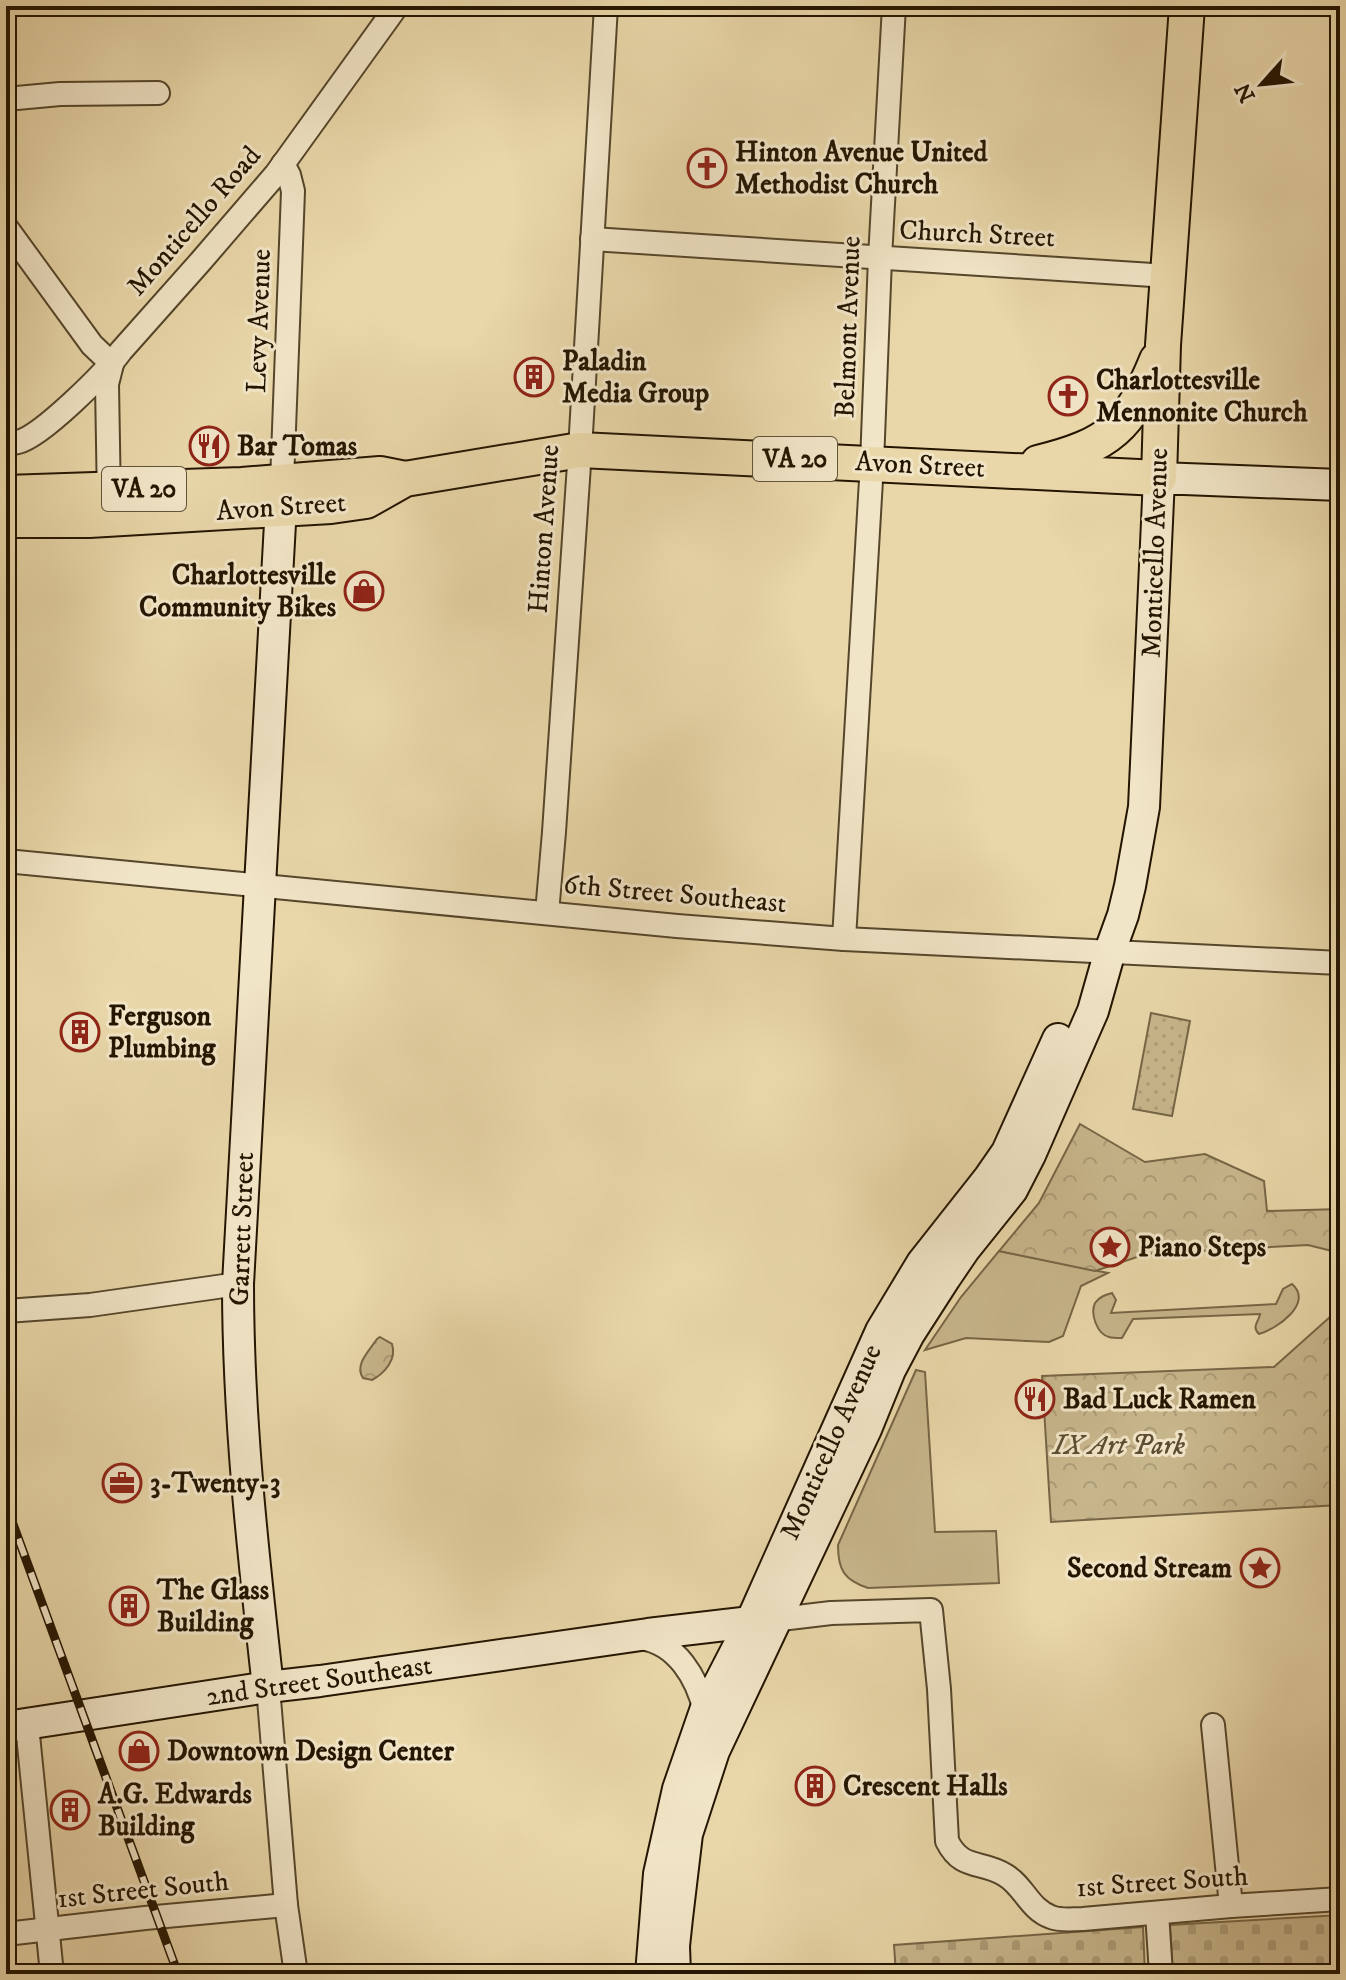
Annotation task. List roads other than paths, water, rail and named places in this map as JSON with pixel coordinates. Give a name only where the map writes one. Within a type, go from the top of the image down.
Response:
[{"type":"main road","name":"Monticello Avenue","points":[[651,1974],[659,1874],[678,1789],[705,1711],[764,1621],[866,1429],[890,1370],[909,1334],[964,1250],[1012,1190],[1093,1011],[1123,915],[1144,807],[1163,345],[1187,6]]},
{"type":"main road","name":"VA 20","points":[[1010,469],[1072,455],[1118,428],[1130,415],[1143,392],[1163,345]]},
{"type":"main road","name":"Avon Street","points":[[6,520],[109,504],[282,495],[380,474],[405,479],[580,450],[1340,485]]},
{"type":"main road","name":"Avon Street","points":[[6,493],[109,504]]},
{"type":"main road","name":"Garrett Street","points":[[268,1687],[254,1562],[240,1375],[238,1284],[282,495]]},
{"type":"main road","name":"Monticello Avenue","points":[[675,1974],[675,1932],[687,1834],[714,1751],[764,1643],[764,1621]]},
{"type":"main road","name":"2nd Street Southeast","points":[[17,1726],[268,1687],[632,1636],[764,1621]]},
{"type":"street","name":"Monticello Road","points":[[6,441],[17,443],[34,434],[112,364],[283,164],[397,6]]},
{"type":"street","name":"Hinton Avenue","points":[[547,913],[580,450],[606,6]]},
{"type":"street","name":"Belmont Avenue","points":[[844,939],[872,463],[894,6]]},
{"type":"street","points":[[6,99],[60,94],[158,93]]},
{"type":"street","name":"Levy Avenue","points":[[282,495],[293,191],[283,164]]},
{"type":"street","points":[[6,227],[92,345],[112,364],[107,384],[109,504]]},
{"type":"street","name":"Church Street","points":[[592,239],[1168,276]]},
{"type":"street","name":"6th Street Southeast","points":[[6,861],[677,926],[844,939],[1340,963]]},
{"type":"street","points":[[6,1311],[90,1305],[238,1284]]},
{"type":"street","name":"2nd Street Southeast","points":[[764,1621],[831,1613],[931,1610],[941,1721]]},
{"type":"street","name":"2nd Street Southeast","points":[[632,1636],[658,1641],[678,1658],[695,1681],[705,1711]]},
{"type":"street","name":"Garrett Street","points":[[268,1687],[286,1905],[296,1974]]},
{"type":"street","name":"1st Street South","points":[[941,1721],[947,1841],[953,1852],[963,1861],[990,1867],[1007,1875],[1037,1909],[1049,1917],[1083,1919],[1340,1899]]},
{"type":"street","points":[[1213,1725],[1231,1906]]},
{"type":"street","points":[[17,1726],[52,1974]]},
{"type":"street","name":"1st Street South","points":[[6,1934],[286,1905]]},
{"type":"street","points":[[1157,1913],[1161,1974]]},
{"type":"railway","points":[[6,1505],[178,1974]]},
{"type":"place","name":"Hinton Avenue United Methodist Church","points":[[707,168]]},
{"type":"place","name":"Paladin Media Group","points":[[534,377]]},
{"type":"place","name":"Charlottesville Mennonite Church","points":[[1068,396]]},
{"type":"place","name":"Bar Tomas","points":[[209,446]]},
{"type":"place","name":"Charlottesville Community Bikes","points":[[364,591]]},
{"type":"place","name":"Ferguson Plumbing","points":[[80,1032]]},
{"type":"place","name":"Piano Steps","points":[[1110,1247]]},
{"type":"place","name":"Bad Luck Ramen","points":[[1035,1399]]},
{"type":"place","name":"3-Twenty-3","points":[[122,1483]]},
{"type":"place","name":"Second Stream","points":[[1260,1568]]},
{"type":"place","name":"The Glass Building","points":[[129,1606]]},
{"type":"place","name":"Downtown Design Center","points":[[139,1751]]},
{"type":"place","name":"Crescent Halls","points":[[815,1786]]},
{"type":"place","name":"A.G. Edwards Building","points":[[70,1810]]},
{"type":"park label","name":"IX Art Park","points":[[1119,1445]]}]
